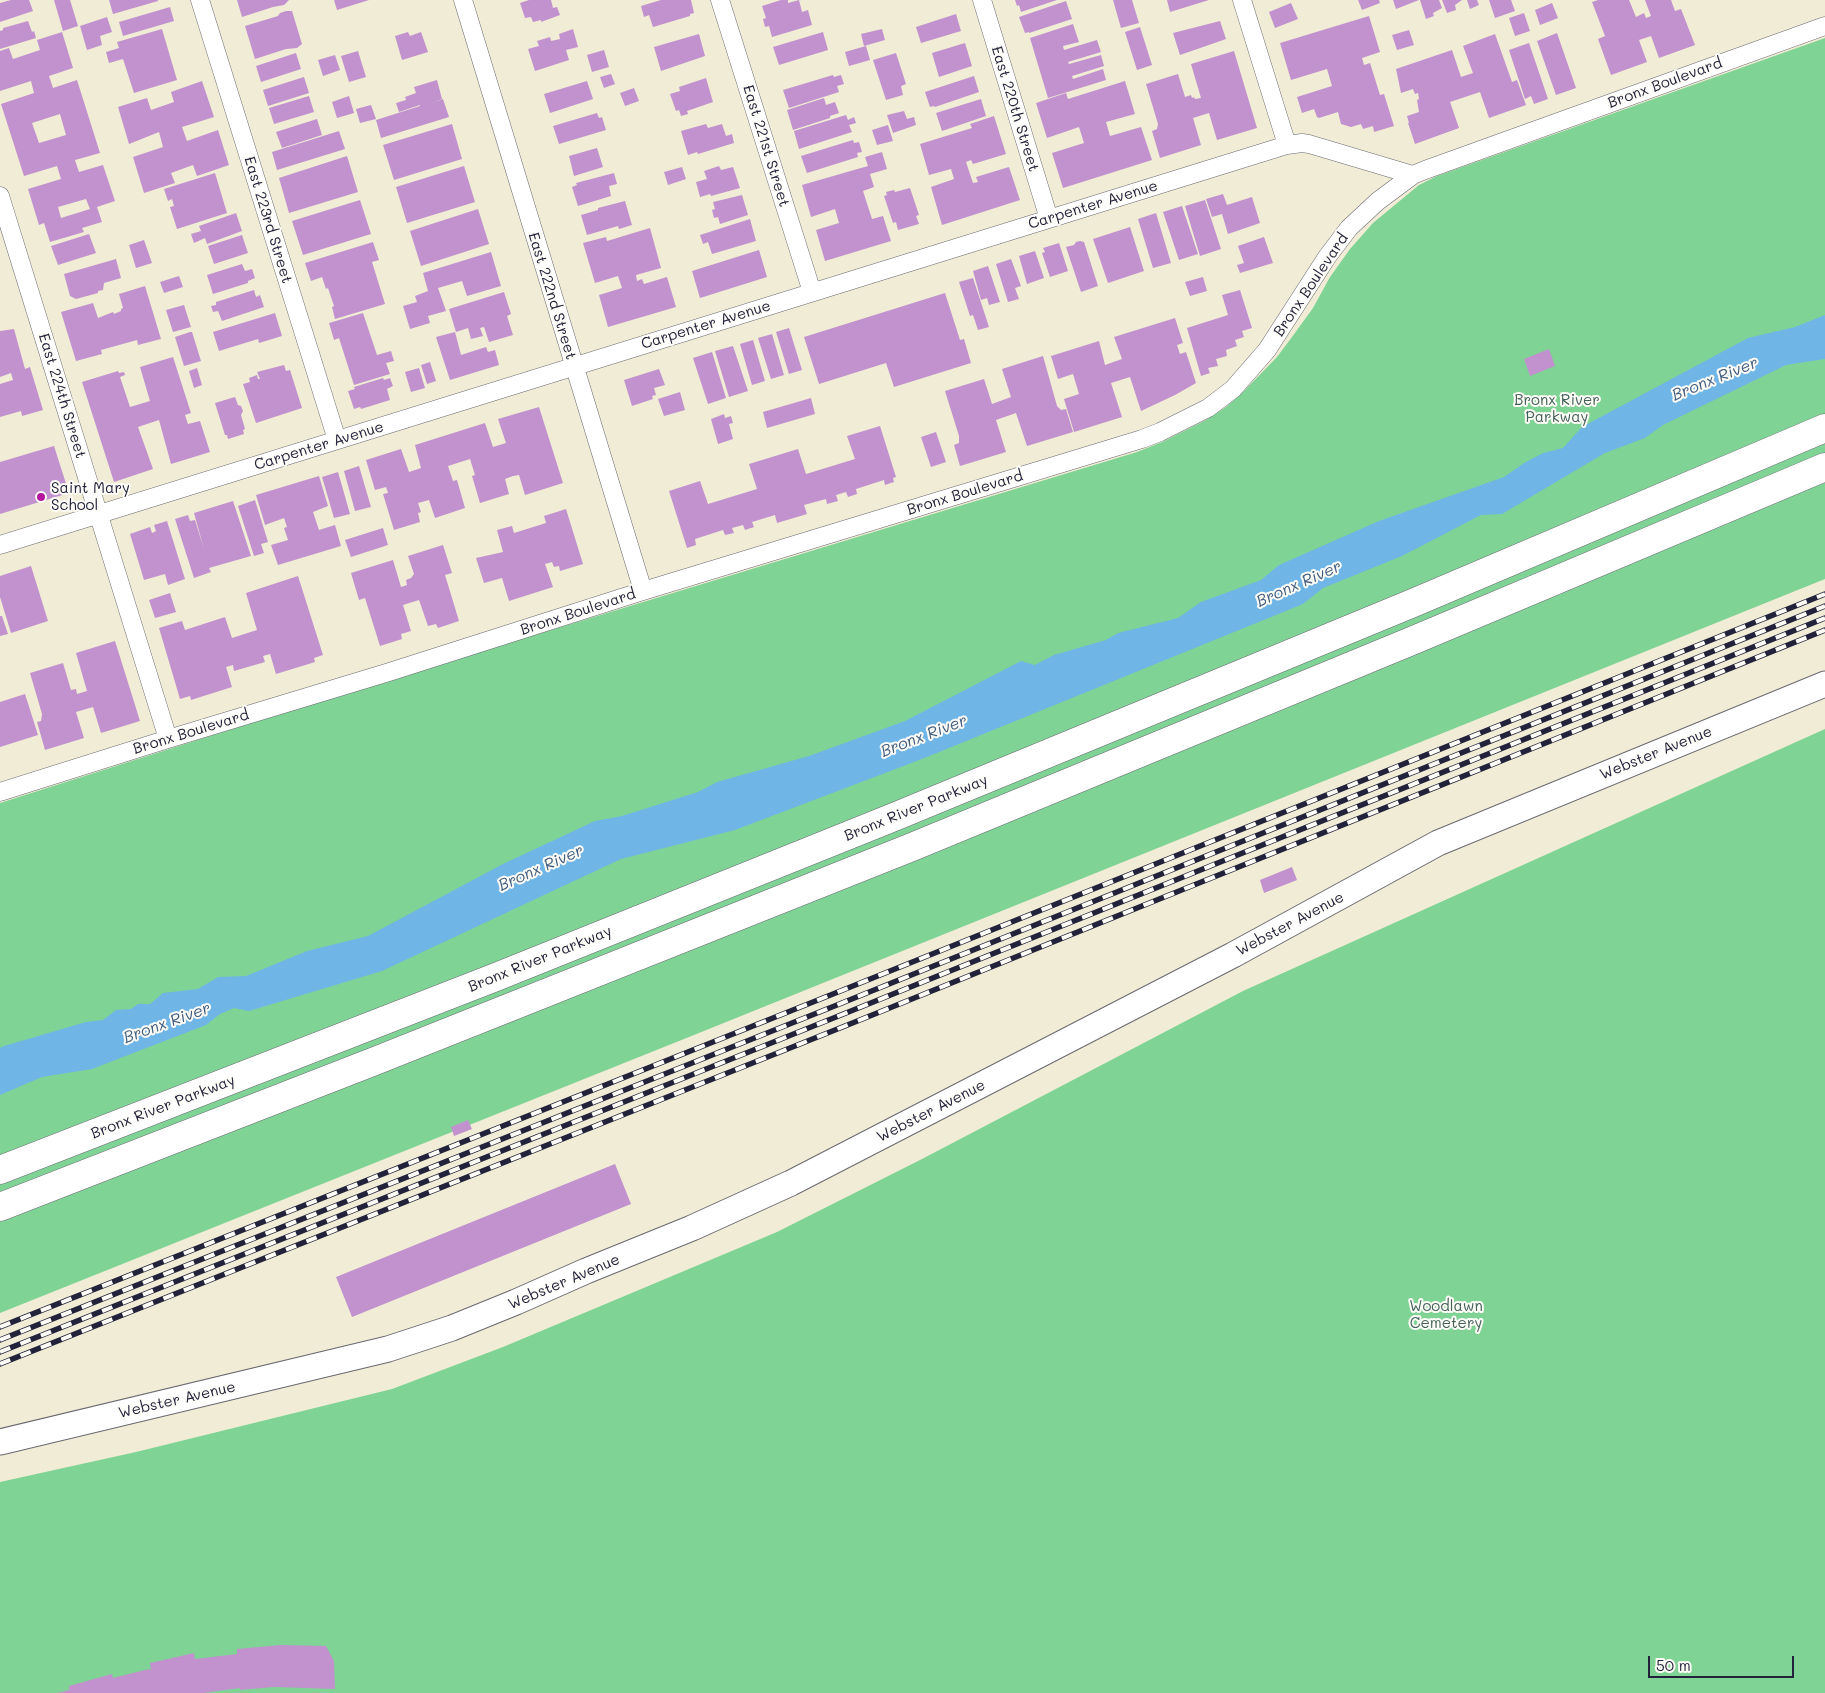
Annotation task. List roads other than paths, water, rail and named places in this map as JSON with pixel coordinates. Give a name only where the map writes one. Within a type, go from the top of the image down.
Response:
[{"type":"highway","name":"Bronx River Parkway","points":[[0,1170],[470,987],[913,810],[1431,596],[1825,428]]},
{"type":"highway","points":[[0,1207],[375,1061],[912,847],[1414,640],[1825,466]]},
{"type":"main road","name":"Webster Avenue","points":[[0,1442],[388,1349],[452,1328],[507,1306],[586,1271],[692,1228],[791,1183],[1233,955],[1438,843],[1825,684]]},
{"type":"street","name":"East 223rd Street","points":[[200,0],[337,440]]},
{"type":"street","name":"East 222nd Street","points":[[463,0],[643,591]]},
{"type":"street","name":"East 221st Street","points":[[720,0],[812,292]]},
{"type":"street","name":"East 220th Street","points":[[982,0],[1049,218]]},
{"type":"street","points":[[1242,0],[1287,145]]},
{"type":"street","name":"Bronx Boulevard","points":[[0,792],[386,673],[643,591],[1142,439],[1192,417],[1208,408],[1233,389],[1256,364],[1327,257],[1349,228],[1378,201],[1413,176],[1431,167],[1825,26]]},
{"type":"street","name":"Carpenter Avenue","points":[[0,545],[1287,145],[1309,144],[1413,176]]},
{"type":"street","name":"East 224th Street","points":[[0,196],[168,739]]},
{"type":"water","name":"Bronx River","points":[[1825,315],[1825,359],[1786,365],[1663,425],[1645,438],[1605,453],[1502,514],[1481,515],[1402,556],[1323,588],[1303,604],[922,759],[735,830],[621,859],[382,971],[249,1011],[234,1008],[220,1014],[206,1025],[92,1069],[42,1077],[0,1095],[0,1048],[4,1046],[86,1022],[103,1020],[116,1010],[131,1009],[138,1004],[150,1004],[163,993],[198,989],[218,977],[246,976],[307,951],[368,936],[503,864],[595,821],[622,816],[698,792],[717,782],[809,756],[905,721],[1021,661],[1035,665],[1054,655],[1106,640],[1118,633],[1178,618],[1201,602],[1261,580],[1279,565],[1379,521],[1504,477],[1543,453],[1563,448],[1582,427],[1748,338],[1795,327]]},
{"type":"railway","points":[[0,1327],[1825,594]]},
{"type":"railway","points":[[0,1340],[837,1005],[1825,606]]},
{"type":"railway","points":[[0,1352],[1825,618]]},
{"type":"railway","points":[[0,1364],[845,1026],[1825,630]]},
{"type":"place","name":"Saint Mary School","points":[[41,497]]},
{"type":"park label","name":"Woodlawn Cemetery","points":[[1446,1314]]}]
